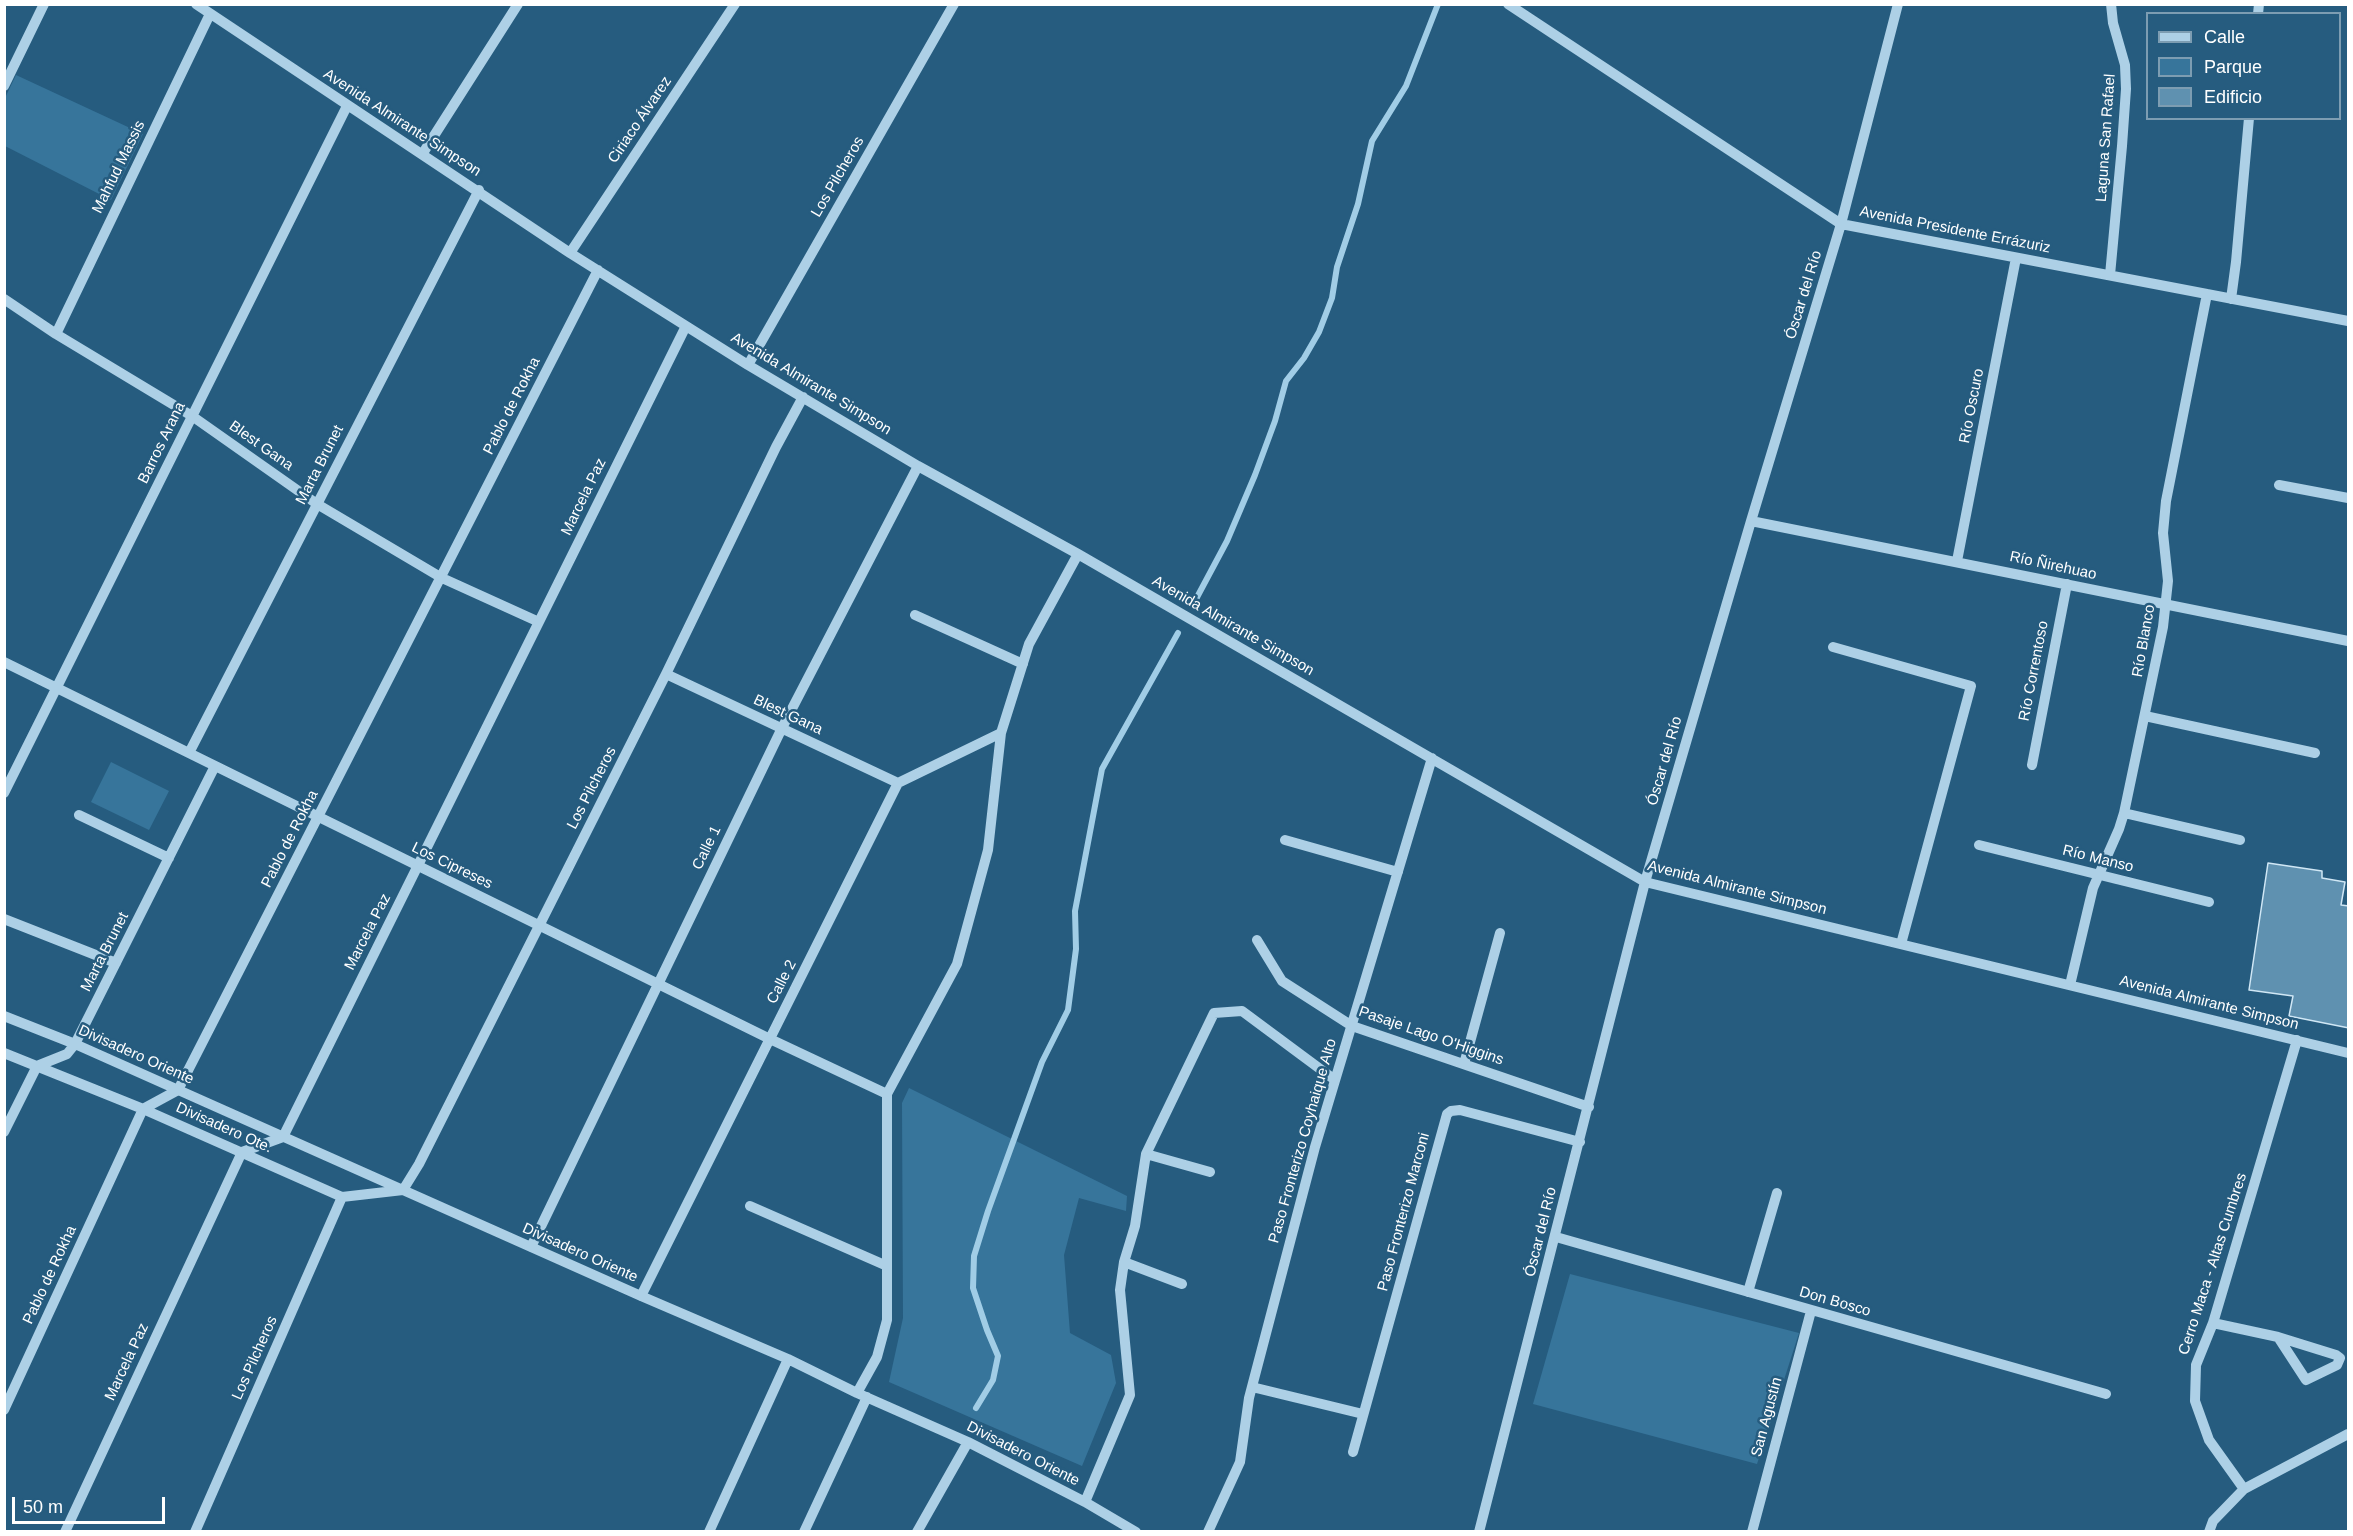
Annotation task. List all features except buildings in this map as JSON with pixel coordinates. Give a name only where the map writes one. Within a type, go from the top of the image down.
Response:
[{"type":"street","points":[[4,86],[44,4]]},
{"type":"street","name":"Avenida Almirante Simpson","points":[[196,4],[570,252],[748,365],[918,466],[1078,554],[1646,882],[2349,1053]]},
{"type":"street","points":[[423,153],[518,4]]},
{"type":"street","name":"Ciriaco Álvarez","points":[[570,252],[735,4]]},
{"type":"street","name":"Los Pilcheros","points":[[748,365],[954,4]]},
{"type":"street","name":"Avenida Presidente Errázuriz","points":[[1508,4],[1841,224],[2349,321]]},
{"type":"street","name":"Óscar del Río","points":[[1479,1532],[1646,882],[1751,520],[1841,224],[1898,4]]},
{"type":"street","name":"Laguna San Rafael","points":[[2110,275],[2126,89],[2126,65],[2113,23],[2111,4]]},
{"type":"street","name":"Mahfud Massis","points":[[56,334],[210,14]]},
{"type":"street","name":"Barros Arana","points":[[4,793],[347,106]]},
{"type":"street","points":[[2231,298],[2249,120]]},
{"type":"street","name":"Marta Brunet","points":[[189,753],[478,190]]},
{"type":"street","name":"Río Oscuro","points":[[1957,561],[2016,258]]},
{"type":"street","name":"Pablo de Rokha","points":[[178,1090],[598,270]]},
{"type":"street","name":"Río Blanco","points":[[2070,985],[2098,874],[2120,830],[2145,716],[2166,604],[2168,569],[2163,532],[2166,501],[2207,294]]},
{"type":"street","name":"Blest Gana","points":[[4,299],[56,334],[192,416],[317,504],[442,578],[539,622]]},
{"type":"street","name":"Marcela Paz","points":[[283,1137],[686,327]]},
{"type":"street","name":"Los Pilcheros","points":[[403,1190],[419,1164],[803,397]]},
{"type":"street","name":"Calle 1","points":[[531,1247],[782,728],[918,466]]},
{"type":"street","points":[[2279,485],[2349,498]]},
{"type":"street","name":"Río Ñirehuao","points":[[1751,520],[2349,641]]},
{"type":"street","points":[[804,1532],[877,1357],[886,1320],[887,1094],[957,964],[988,850],[1000,733],[1029,645],[1078,554]]},
{"type":"street","name":"Río Correntoso","points":[[2032,765],[2067,584]]},
{"type":"street","points":[[915,615],[1023,664]]},
{"type":"street","points":[[1833,647],[1971,686],[1901,944]]},
{"type":"street","name":"Los Cipreses","points":[[4,662],[58,686],[539,926],[887,1094]]},
{"type":"street","name":"Blest Gana","points":[[666,674],[898,783]]},
{"type":"street","points":[[2145,716],[2315,753]]},
{"type":"street","points":[[898,783],[1000,733]]},
{"type":"street","name":"Paso Fronterizo Coyhaique Alto","points":[[1208,1532],[1240,1462],[1252,1387],[1315,1147],[1432,758]]},
{"type":"street","name":"Marta Brunet","points":[[36,1066],[67,1054],[75,1044],[215,766]]},
{"type":"street","name":"Calle 2","points":[[641,1296],[898,783]]},
{"type":"street","points":[[2124,813],[2240,840]]},
{"type":"street","points":[[79,815],[169,858]]},
{"type":"street","points":[[1285,840],[1398,872]]},
{"type":"street","name":"Río Manso","points":[[1979,845],[2209,902]]},
{"type":"street","points":[[4,919],[116,963]]},
{"type":"street","points":[[1464,1064],[1500,933]]},
{"type":"street","name":"Pasaje Lago O'Higgins","points":[[1257,940],[1282,981],[1352,1026],[1589,1107]]},
{"type":"street","points":[[1085,1502],[1130,1395],[1120,1290],[1124,1262],[1135,1227],[1146,1154],[1214,1013],[1242,1011],[1335,1080]]},
{"type":"street","name":"Divisadero Oriente","points":[[4,1016],[75,1044],[788,1359],[968,1442],[1085,1502],[1136,1532]]},
{"type":"street","name":"Cerro Maca - Altas Cumbres","points":[[2244,1489],[2209,1440],[2195,1401],[2196,1365],[2213,1323],[2297,1040]]},
{"type":"street","points":[[4,1053],[36,1066],[4,1132]]},
{"type":"street","name":"Divisadero Ote.","points":[[36,1066],[142,1109],[342,1197]]},
{"type":"street","points":[[142,1109],[178,1090]]},
{"type":"street","name":"Pablo de Rokha","points":[[4,1410],[142,1109]]},
{"type":"street","name":"Paso Fronterizo Marconi","points":[[1353,1452],[1447,1114],[1460,1110],[1580,1143]]},
{"type":"street","points":[[242,1152],[283,1137]]},
{"type":"street","name":"Marcela Paz","points":[[65,1532],[242,1152]]},
{"type":"street","points":[[1146,1154],[1210,1172]]},
{"type":"street","points":[[342,1197],[403,1190]]},
{"type":"street","points":[[1748,1292],[1777,1193]]},
{"type":"street","name":"Los Pilcheros","points":[[195,1532],[342,1197]]},
{"type":"street","points":[[750,1206],[887,1266]]},
{"type":"street","name":"Don Bosco","points":[[1556,1237],[2106,1394]]},
{"type":"street","points":[[1124,1262],[1182,1284]]},
{"type":"street","name":"San Agustín","points":[[1752,1532],[1811,1311]]},
{"type":"street","points":[[2213,1323],[2278,1338],[2340,1358],[2337,1365],[2306,1380],[2278,1338]]},
{"type":"street","points":[[709,1532],[788,1359]]},
{"type":"street","points":[[1252,1387],[1363,1414]]},
{"type":"street","points":[[2209,1532],[2214,1521],[2244,1489],[2349,1434]]},
{"type":"street","points":[[917,1532],[968,1442]]},
{"type":"green space","points":[[16,75],[143,134],[111,200],[5,146],[5,98]]},
{"type":"green space","points":[[111,762],[169,791],[149,830],[91,802]]},
{"type":"green space","points":[[909,1088],[1127,1196],[1126,1211],[1079,1198],[1064,1255],[1070,1333],[1111,1355],[1116,1383],[1082,1466],[889,1382],[903,1318],[902,1103]]},
{"type":"green space","points":[[1570,1274],[1799,1333],[1757,1464],[1533,1404]]},
{"type":"waterway","points":[[1195,601],[1227,541],[1255,475],[1275,421],[1286,381],[1304,358],[1319,332],[1332,298],[1337,267],[1358,204],[1372,141],[1406,86],[1438,4]]},
{"type":"waterway","points":[[976,1408],[993,1380],[998,1356],[973,1288],[974,1256],[1042,1062],[1068,1010],[1076,949],[1075,911],[1102,769],[1178,633]]}]
